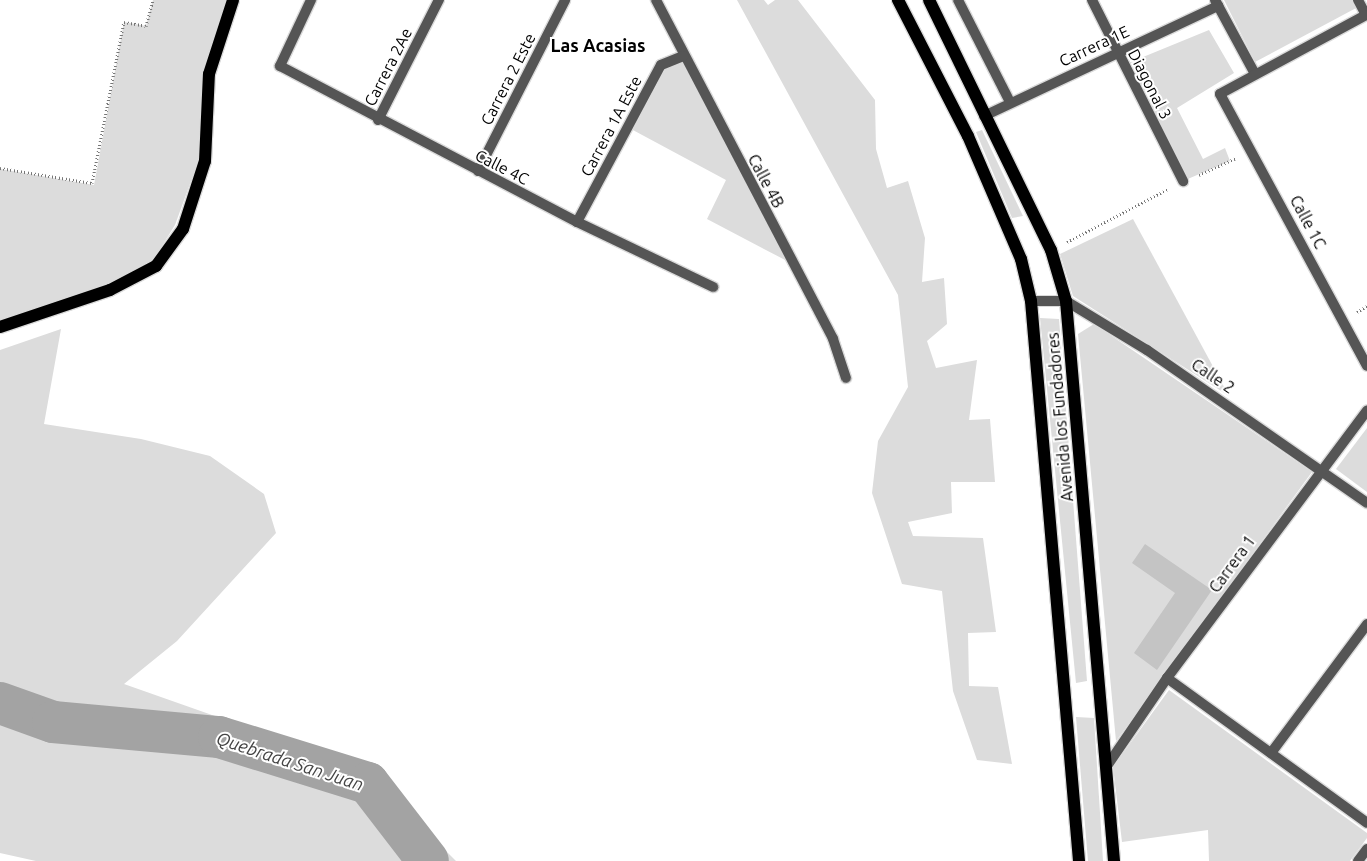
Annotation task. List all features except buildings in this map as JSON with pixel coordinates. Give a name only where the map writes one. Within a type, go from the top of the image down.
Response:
[{"type":"main road","points":[[0,327],[110,290],[156,266],[183,228],[205,160],[209,74],[233,0]]},
{"type":"main road","name":"Avenida los Fundadores","points":[[898,0],[972,145],[1021,260],[1031,302],[1079,861]]},
{"type":"main road","name":"Avenida los Fundadores","points":[[929,0],[1051,250],[1066,301],[1108,766],[1114,861]]},
{"type":"street","name":"Calle 4C","points":[[311,0],[280,66],[378,120],[577,222],[713,287]]},
{"type":"street","name":"Carrera 2Ae","points":[[378,120],[439,0]]},
{"type":"street","name":"Carrera 2 Este","points":[[478,171],[565,0]]},
{"type":"street","name":"Calle 4B","points":[[656,0],[683,56],[833,339],[846,378]]},
{"type":"street","points":[[958,0],[1010,102]]},
{"type":"street","name":"Diagonal 3","points":[[1092,0],[1116,52],[1184,181]]},
{"type":"street","points":[[1216,3],[1255,74],[1366,15],[1358,0]]},
{"type":"street","name":"Carrera 1E","points":[[984,116],[1216,3]]},
{"type":"street","name":"Carrera 1A Este","points":[[577,222],[661,65],[683,56]]},
{"type":"street","name":"Calle 1C","points":[[1255,74],[1220,94],[1253,150],[1367,366]]},
{"type":"street","points":[[1031,302],[1066,301]]},
{"type":"street","name":"Calle 2","points":[[1066,301],[1148,350],[1322,468],[1367,503]]},
{"type":"street","name":"Carrera 1","points":[[1108,766],[1167,678],[1322,468],[1367,411]]},
{"type":"street","points":[[1271,753],[1367,624]]},
{"type":"street","points":[[1167,678],[1367,823]]},
{"type":"street","points":[[1358,861],[1367,849]]},
{"type":"path","points":[[0,168],[92,183],[124,22],[146,26],[153,0]]},
{"type":"path","points":[[1051,250],[1184,181],[1253,150]]},
{"type":"shaded area","points":[[153,0],[227,0],[199,159],[175,225],[152,262],[108,284],[0,321],[0,169],[94,185],[124,22],[146,26]]},
{"type":"shaded area","points":[[737,0],[764,0],[768,5],[775,0],[798,0],[875,100],[876,149],[887,188],[908,181],[925,238],[922,282],[944,278],[947,324],[927,341],[936,368],[977,360],[969,420],[990,419],[995,482],[951,482],[952,513],[908,522],[913,536],[983,538],[996,632],[968,633],[969,686],[998,687],[1012,764],[977,760],[953,691],[942,591],[902,584],[872,493],[878,441],[908,387],[898,295]]},
{"type":"shaded area","points":[[1224,0],[1355,0],[1358,7],[1255,62]]},
{"type":"shaded area","points":[[1209,30],[1234,73],[1177,108],[1203,159],[1225,148],[1230,161],[1183,181],[1126,64]]},
{"type":"shaded area","points":[[682,61],[787,261],[707,219],[726,180],[631,129],[663,69]]},
{"type":"shaded area","points":[[982,130],[1023,216],[1012,218],[976,132]]},
{"type":"shaded area","points":[[1133,219],[1229,396],[1073,296],[1060,254]]},
{"type":"shaded area","points":[[1040,318],[1059,319],[1087,681],[1076,683]]},
{"type":"shaded area","points":[[1094,324],[1312,472],[1116,741],[1078,334]]},
{"type":"shaded area","points":[[61,329],[44,424],[141,439],[210,456],[264,494],[276,533],[177,641],[124,684],[363,768],[456,861],[36,861],[0,853],[0,350]]},
{"type":"shaded area","points":[[1367,428],[1367,492],[1336,469]]},
{"type":"shaded area","points":[[1169,690],[1367,833],[1367,838],[1350,861],[1209,861],[1208,830],[1122,842],[1113,767]]},
{"type":"shaded area","points":[[1076,717],[1094,718],[1103,861],[1088,861]]},
{"type":"waterway","name":"Quebrada San Juan","points":[[0,703],[53,722],[219,737],[368,783],[428,861]]},
{"type":"district","name":"Las Acasias","points":[[598,45]]}]
